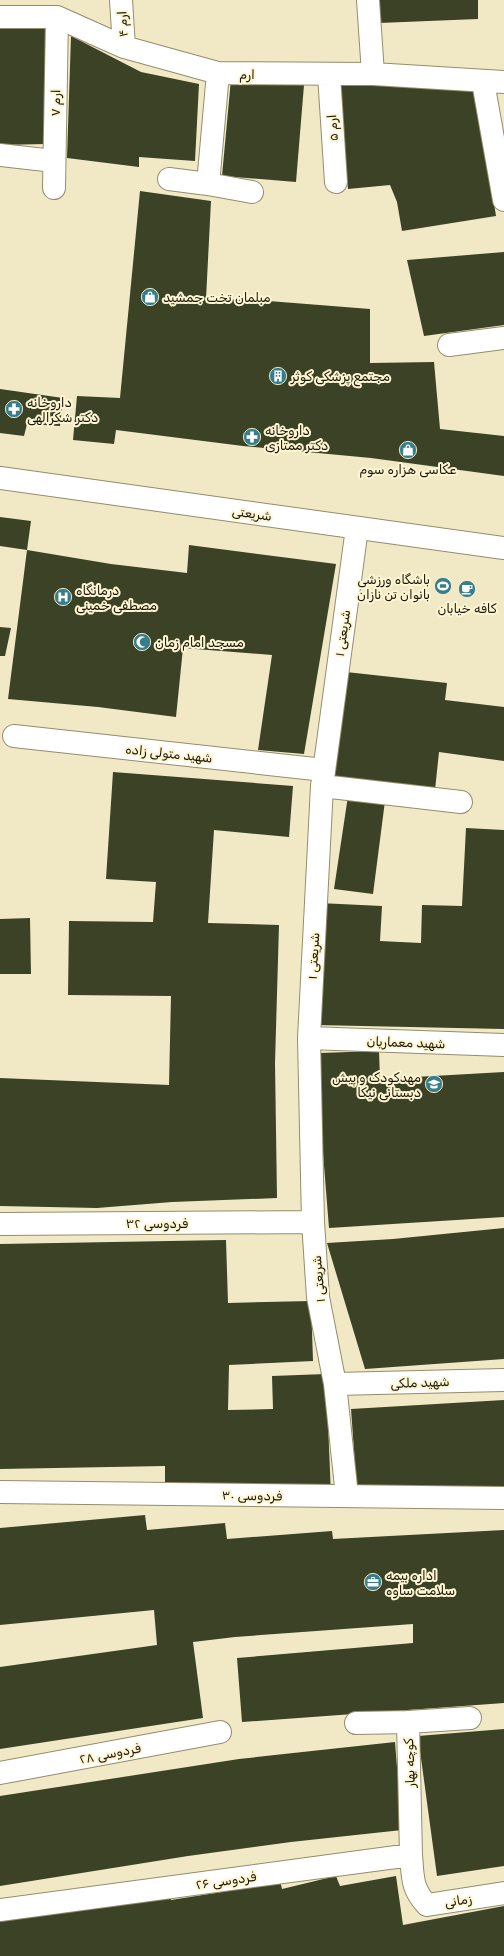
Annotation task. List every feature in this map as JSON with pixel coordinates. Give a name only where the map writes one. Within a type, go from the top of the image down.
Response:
[{"type":"street","name":"ارم ۴","points":[[121,0],[124,47]]},
{"type":"street","points":[[368,0],[373,74]]},
{"type":"street","name":"ارم","points":[[0,14],[57,17],[124,47],[218,73],[329,75],[373,74],[494,82]]},
{"type":"street","name":"ارم ۷","points":[[54,188],[57,17]]},
{"type":"street","points":[[208,184],[218,73]]},
{"type":"street","name":"ارم ۵","points":[[329,75],[336,182]]},
{"type":"street","points":[[494,82],[504,200]]},
{"type":"street","points":[[0,155],[54,161]]},
{"type":"street","points":[[169,179],[252,192]]},
{"type":"street","points":[[449,345],[504,338]]},
{"type":"street","name":"شریعتی","points":[[0,478],[504,548]]},
{"type":"street","name":"شریعتی ۱","points":[[347,1496],[335,1384],[318,1296],[313,1222],[309,1038],[323,778],[357,528]]},
{"type":"street","name":"شهید متولی زاده","points":[[14,736],[323,778],[462,802]]},
{"type":"street","name":"شهید معماریان","points":[[309,1038],[504,1045]]},
{"type":"street","name":"فردوسی ۳۲","points":[[0,1224],[313,1222]]},
{"type":"street","name":"شهید ملکی","points":[[335,1384],[504,1380]]},
{"type":"street","name":"فردوسی ۳۰","points":[[0,1492],[504,1498]]},
{"type":"street","points":[[408,1722],[470,1718]]},
{"type":"street","name":"کوچه بهار","points":[[356,1723],[408,1722],[411,1855]]},
{"type":"street","name":"فردوسی ۲۸","points":[[0,1773],[220,1732]]},
{"type":"street","name":"زمانی","points":[[411,1855],[417,1894],[427,1905],[504,1893]]},
{"type":"street","name":"فردوسی ۲۶","points":[[0,1910],[411,1855]]},
{"type":"building","points":[[378,0],[478,0],[478,19],[379,23]]},
{"type":"building","points":[[49,26],[46,144],[0,145],[0,28]]},
{"type":"building","points":[[71,36],[141,72],[199,84],[195,161],[139,157],[139,167],[67,158]]},
{"type":"building","points":[[231,79],[304,85],[296,182],[222,176]]},
{"type":"building","points":[[381,81],[476,92],[496,216],[402,231],[397,202],[390,185],[348,189],[339,85]]},
{"type":"building","points":[[140,191],[211,201],[206,299],[256,300],[370,309],[370,363],[434,362],[440,429],[504,436],[504,476],[371,458],[243,446],[116,430],[114,444],[73,440],[77,396],[120,398]]},
{"type":"building","points":[[504,252],[504,325],[424,336],[407,260]]},
{"type":"building","points":[[0,389],[63,398],[60,426],[27,424],[24,436],[0,433]]},
{"type":"building","points":[[0,517],[31,521],[27,550],[0,546]]},
{"type":"building","points":[[189,545],[336,564],[304,754],[258,750],[272,655],[183,648],[176,717],[98,707],[8,699],[27,550],[111,564],[187,573]]},
{"type":"building","points":[[0,627],[11,628],[5,656],[0,656]]},
{"type":"building","points":[[346,672],[447,683],[445,700],[504,707],[504,761],[439,752],[435,790],[334,780]]},
{"type":"building","points":[[113,772],[293,786],[289,837],[214,830],[208,923],[279,925],[275,1063],[277,1198],[172,1202],[97,1208],[0,1206],[0,1078],[169,1085],[171,996],[68,995],[69,921],[153,922],[156,882],[106,879]]},
{"type":"building","points":[[348,796],[385,801],[373,894],[334,889]]},
{"type":"building","points":[[466,828],[504,830],[504,1029],[315,1025],[319,903],[382,906],[380,941],[421,943],[422,905],[462,906]]},
{"type":"building","points":[[30,918],[31,974],[0,974],[0,919]]},
{"type":"building","points":[[379,1051],[380,1079],[504,1072],[504,1217],[329,1228],[321,1128],[319,1053]]},
{"type":"building","points":[[504,1228],[504,1359],[365,1369],[327,1243],[393,1239]]},
{"type":"building","points":[[226,1240],[228,1303],[311,1301],[313,1361],[229,1365],[228,1410],[273,1409],[272,1376],[326,1374],[331,1496],[165,1498],[165,1466],[0,1469],[0,1244]]},
{"type":"building","points":[[504,1400],[504,1499],[358,1506],[351,1409]]},
{"type":"building","points":[[145,1515],[147,1530],[225,1523],[227,1539],[332,1531],[333,1539],[504,1530],[504,1703],[242,1722],[237,1658],[413,1643],[413,1624],[235,1637],[193,1642],[203,1718],[0,1749],[0,1667],[157,1645],[154,1610],[0,1625],[0,1528]]},
{"type":"building","points":[[504,1729],[504,1866],[437,1876],[418,1736]]},
{"type":"building","points":[[395,1742],[402,1830],[291,1842],[188,1856],[0,1886],[0,1796],[239,1759]]},
{"type":"building","points":[[336,1876],[340,1886],[396,1876],[403,1925],[504,1906],[504,1956],[0,1956],[0,1919],[56,1905],[106,1907],[170,1892],[171,1900],[228,1891],[279,1877],[282,1889]]},
{"type":"place","name":"مبلمان تخت جمشید","points":[[150,297]]},
{"type":"place","name":"مجتمع پزشکی کوثر","points":[[278,376]]},
{"type":"place","name":"داروخانه دکتر شکرالهی","points":[[14,409]]},
{"type":"place","name":"داروخانه دکتر ممتازی","points":[[252,437]]},
{"type":"place","name":"عکاسی هزاره سوم","points":[[408,450]]},
{"type":"place","name":"باشگاه ورزشی بانوان تن نازان","points":[[443,586]]},
{"type":"place","name":"کافه خیابان","points":[[467,589]]},
{"type":"place","name":"درمانگاه مصطفی خمینی","points":[[63,597]]},
{"type":"place","name":"مسجد امام زمان","points":[[142,642]]},
{"type":"place","name":"مهدکودک و پیش دبستانی نیکا","points":[[434,1084]]},
{"type":"place","name":"اداره بیمه سلامت ساوه","points":[[373,1582]]}]
